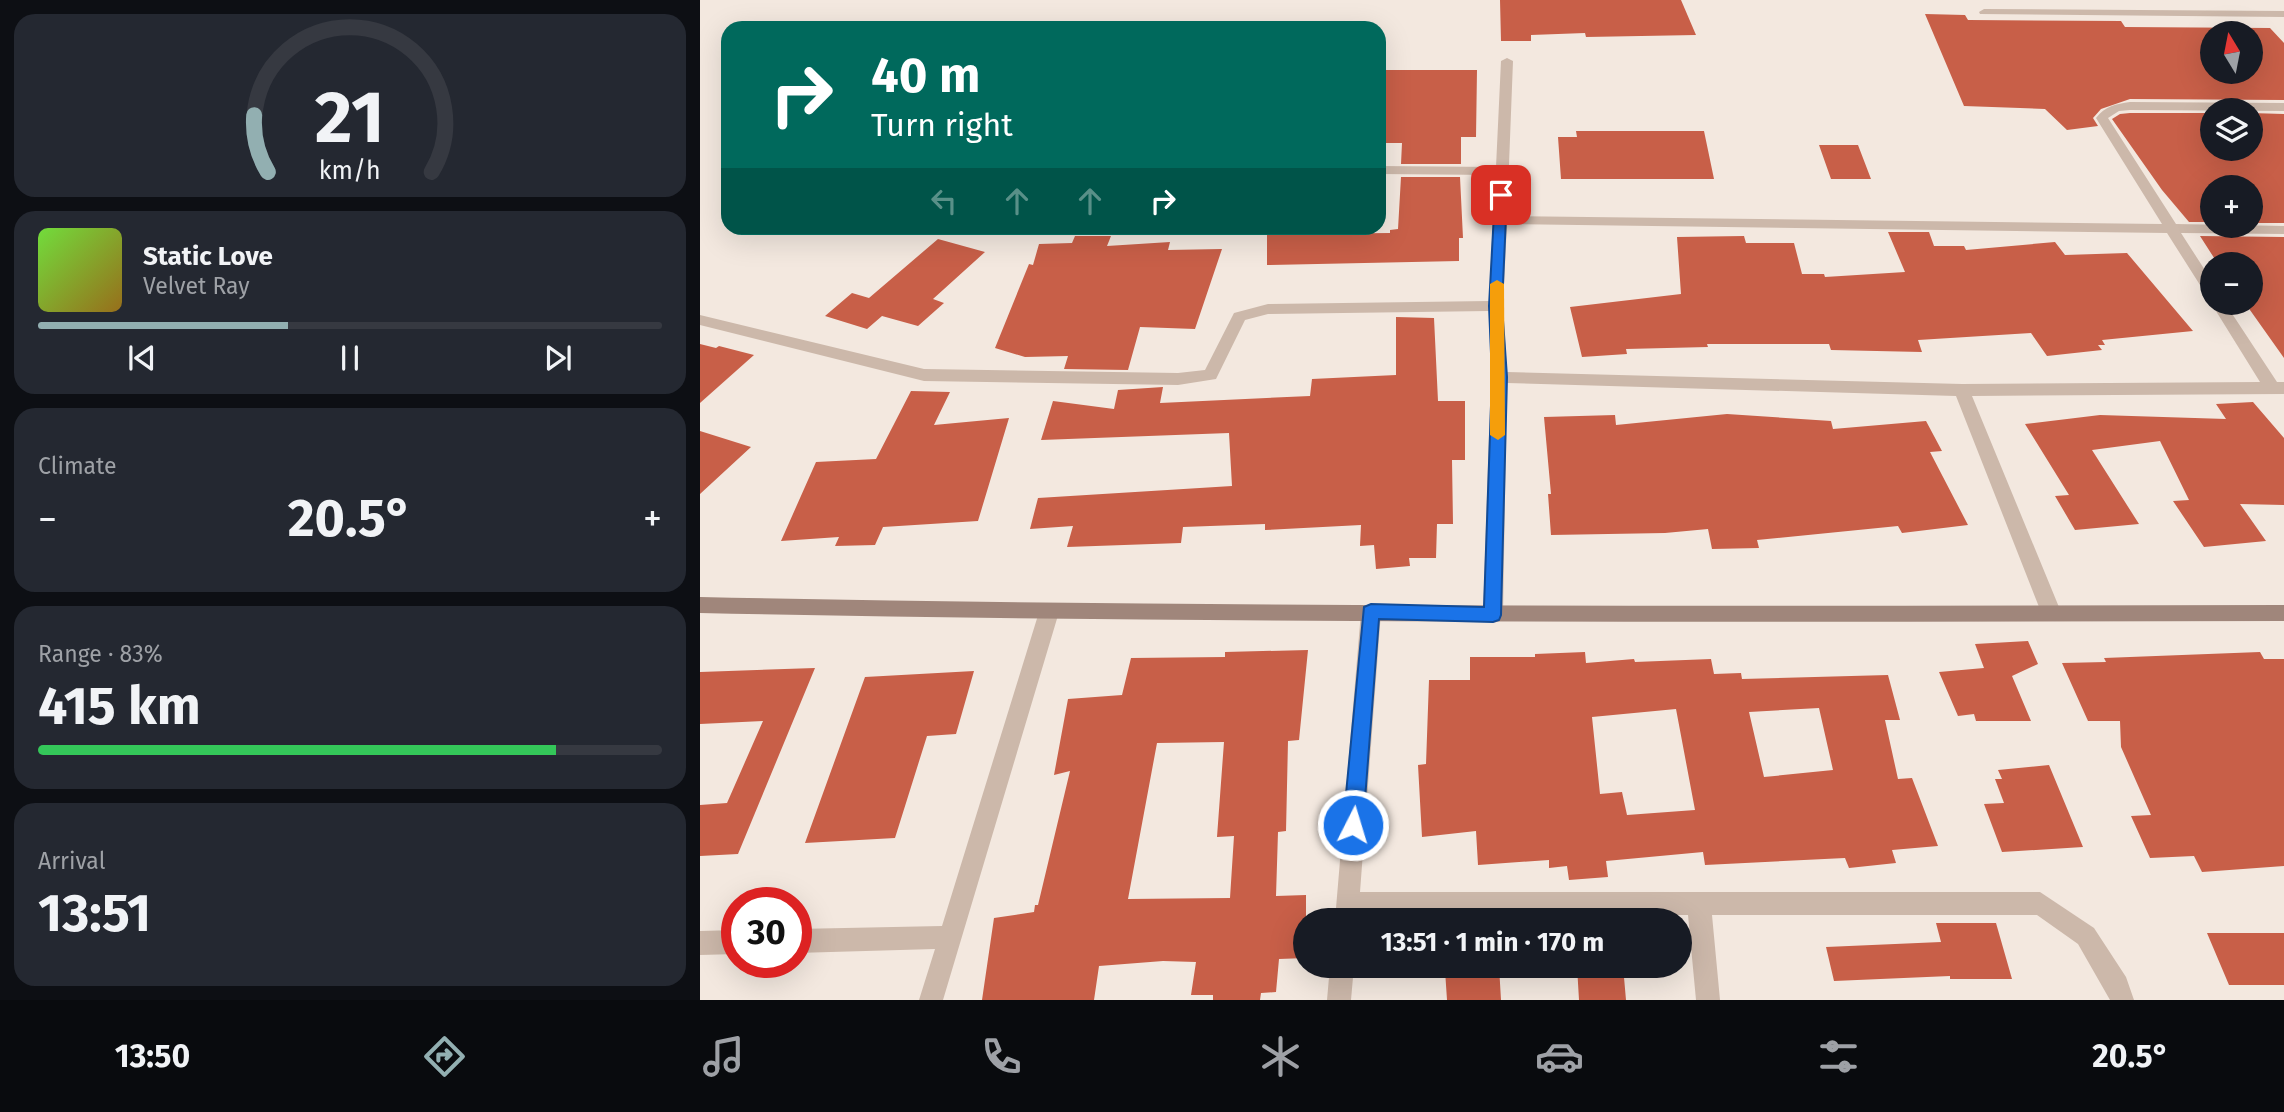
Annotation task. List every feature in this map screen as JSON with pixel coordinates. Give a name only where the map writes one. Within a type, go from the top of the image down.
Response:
[{"type":"street","points":[[1984,12],[2284,14]]},
{"type":"street","points":[[1493,615],[1499,377],[1496,306],[1507,61]]},
{"type":"street","points":[[2200,274],[2102,118],[2106,112],[2130,106],[2284,107]]},
{"type":"street","points":[[1386,170],[1501,171]]},
{"type":"street","points":[[1501,220],[2284,230]]},
{"type":"street","points":[[700,320],[923,375],[1178,379],[1210,375],[1239,317],[1268,309],[1496,306]]},
{"type":"street","points":[[2226,315],[2278,388]]},
{"type":"street","points":[[1499,377],[1962,390],[2278,388]]},
{"type":"street","points":[[1962,390],[2051,612]]},
{"type":"street","points":[[700,605],[1049,612],[1371,612],[1493,615],[2284,613]]},
{"type":"street","points":[[931,1000],[1049,612]]},
{"type":"street","points":[[1346,908],[1371,612]]},
{"type":"street","points":[[1522,908],[1699,904],[2040,903],[2086,936],[2117,986],[2122,1000]]},
{"type":"street","points":[[1699,904],[1707,1000]]},
{"type":"street","points":[[812,941],[952,937]]},
{"type":"street","points":[[700,943],[721,942]]},
{"type":"street","points":[[1339,1000],[1341,978]]},
{"type":"building","points":[[1500,0],[1681,0],[1696,35],[1586,37],[1585,33],[1531,35],[1531,41],[1501,41]]},
{"type":"building","points":[[1925,14],[1965,15],[1968,20],[2121,21],[2125,27],[2200,28],[2200,84],[2263,84],[2263,28],[2270,28],[2284,43],[2284,100],[2130,99],[2101,109],[2093,118],[2098,126],[2067,130],[2045,109],[1964,106]]},
{"type":"building","points":[[1386,70],[1477,70],[1476,137],[1461,137],[1461,164],[1401,164],[1402,143],[1386,143]]},
{"type":"building","points":[[2200,113],[2200,161],[2263,161],[2263,113],[2284,114],[2284,223],[2263,223],[2263,175],[2200,175],[2200,222],[2189,222],[2162,190],[2112,119],[2120,114]]},
{"type":"building","points":[[1576,131],[1704,131],[1714,179],[1561,179],[1558,137],[1577,137]]},
{"type":"building","points":[[1819,145],[1858,145],[1871,179],[1831,179]]},
{"type":"building","points":[[1401,177],[1460,177],[1463,238],[1459,238],[1459,261],[1267,265],[1267,235],[1386,235],[1390,230],[1398,229]]},
{"type":"building","points":[[1888,232],[1929,232],[1934,246],[1964,246],[1966,250],[2055,242],[2065,255],[2127,253],[2193,331],[2102,340],[2105,345],[2098,345],[2102,350],[2047,356],[2031,333],[1918,340],[1922,352],[1831,350],[1829,344],[1707,344],[1708,347],[1626,349],[1627,354],[1582,357],[1570,307],[1681,294],[1677,237],[1744,236],[1746,243],[1794,243],[1802,274],[1824,274],[1825,277],[1905,272]]},
{"type":"building","points":[[1075,236],[1111,236],[1107,246],[1170,242],[1168,250],[1222,249],[1195,329],[1140,327],[1128,370],[1064,369],[1068,356],[1025,357],[995,348],[1029,264],[1033,265],[1039,244],[1072,243]]},
{"type":"building","points":[[2284,237],[2284,358],[2254,315],[2263,315],[2263,252],[2210,252],[2201,238]]},
{"type":"building","points":[[938,239],[985,252],[933,299],[944,303],[918,326],[882,316],[867,329],[825,316],[852,293],[869,298]]},
{"type":"building","points":[[1396,317],[1434,318],[1438,401],[1465,401],[1465,460],[1452,460],[1453,524],[1437,524],[1436,558],[1409,558],[1410,566],[1376,569],[1374,545],[1360,546],[1361,525],[1265,530],[1265,524],[1183,527],[1181,543],[1067,547],[1073,526],[1030,529],[1038,498],[1232,486],[1229,433],[1041,440],[1053,401],[1114,409],[1118,390],[1163,387],[1160,403],[1310,396],[1312,379],[1396,375]]},
{"type":"building","points":[[700,344],[754,355],[700,403]]},
{"type":"building","points":[[911,391],[950,392],[934,425],[1009,418],[978,521],[883,527],[875,545],[835,546],[839,537],[781,541],[816,462],[876,459]]},
{"type":"building","points":[[2253,402],[2284,438],[2284,505],[2240,504],[2266,541],[2204,547],[2173,501],[2189,500],[2160,441],[2092,450],[2139,524],[2075,530],[2055,496],[2069,495],[2025,424],[2100,415],[2226,419],[2216,404]]},
{"type":"building","points":[[1727,414],[1831,421],[1833,429],[1926,421],[1942,451],[1930,452],[1968,525],[1902,533],[1898,526],[1757,540],[1759,548],[1712,549],[1708,529],[1665,533],[1551,535],[1548,494],[1551,494],[1544,417],[1615,415],[1616,425]]},
{"type":"building","points":[[700,431],[751,447],[700,494]]},
{"type":"building","points":[[2028,641],[2038,664],[2012,676],[2031,721],[1976,721],[1974,714],[1958,716],[1939,672],[1984,668],[1975,644]]},
{"type":"building","points":[[1308,650],[1299,740],[1288,741],[1286,831],[1278,832],[1276,896],[1306,895],[1306,908],[1293,908],[1293,958],[1279,959],[1276,992],[1261,993],[1260,1000],[1213,1000],[1213,995],[1191,995],[1196,962],[1163,961],[1099,966],[1094,1000],[982,1000],[994,918],[1034,912],[1035,905],[1038,905],[1070,771],[1054,775],[1068,699],[1122,695],[1131,658],[1225,657],[1225,652]],"holes":[[[1224,742],[1217,837],[1234,836],[1230,898],[1128,899],[1157,743]]]},
{"type":"building","points":[[1585,652],[1586,663],[1634,659],[1635,662],[1711,659],[1714,674],[1741,673],[1742,679],[1888,675],[1900,720],[1885,720],[1898,779],[1912,778],[1938,846],[1892,850],[1896,863],[1849,868],[1845,858],[1705,865],[1703,852],[1606,861],[1608,877],[1569,880],[1567,866],[1549,868],[1549,860],[1478,865],[1476,831],[1422,837],[1418,765],[1426,764],[1429,680],[1470,680],[1470,657],[1535,657],[1535,654]],"holes":[[[1819,708],[1833,770],[1764,777],[1749,712]],[[1676,709],[1695,810],[1627,815],[1622,792],[1600,794],[1592,717]]]},
{"type":"building","points":[[2260,652],[2264,659],[2284,659],[2284,866],[2202,872],[2194,856],[2150,858],[2131,816],[2151,815],[2121,747],[2120,721],[2088,721],[2062,663],[2106,662],[2104,658]]},
{"type":"building","points":[[815,668],[738,854],[700,856],[700,805],[727,803],[763,721],[700,724],[700,672]]},
{"type":"building","points":[[974,671],[956,734],[927,736],[895,838],[805,843],[865,677]]},
{"type":"building","points":[[2049,765],[2083,847],[2002,852],[1984,804],[2004,803],[1995,779],[2002,779],[1998,770]]},
{"type":"building","points":[[1936,923],[1996,923],[2012,979],[1950,979],[1950,976],[1834,981],[1826,947],[1941,942]]},
{"type":"building","points":[[2207,933],[2284,933],[2284,985],[2229,985]]},
{"type":"building","points":[[1446,978],[1500,978],[1501,1000],[1447,1000]]},
{"type":"building","points":[[1578,978],[1624,978],[1626,1000],[1579,1000]]},
{"type":"slow traffic","points":[[1497,284],[1498,435]]},
{"type":"route","points":[[1353,825],[1371,612],[1493,615],[1499,377],[1496,306],[1501,195]]}]
